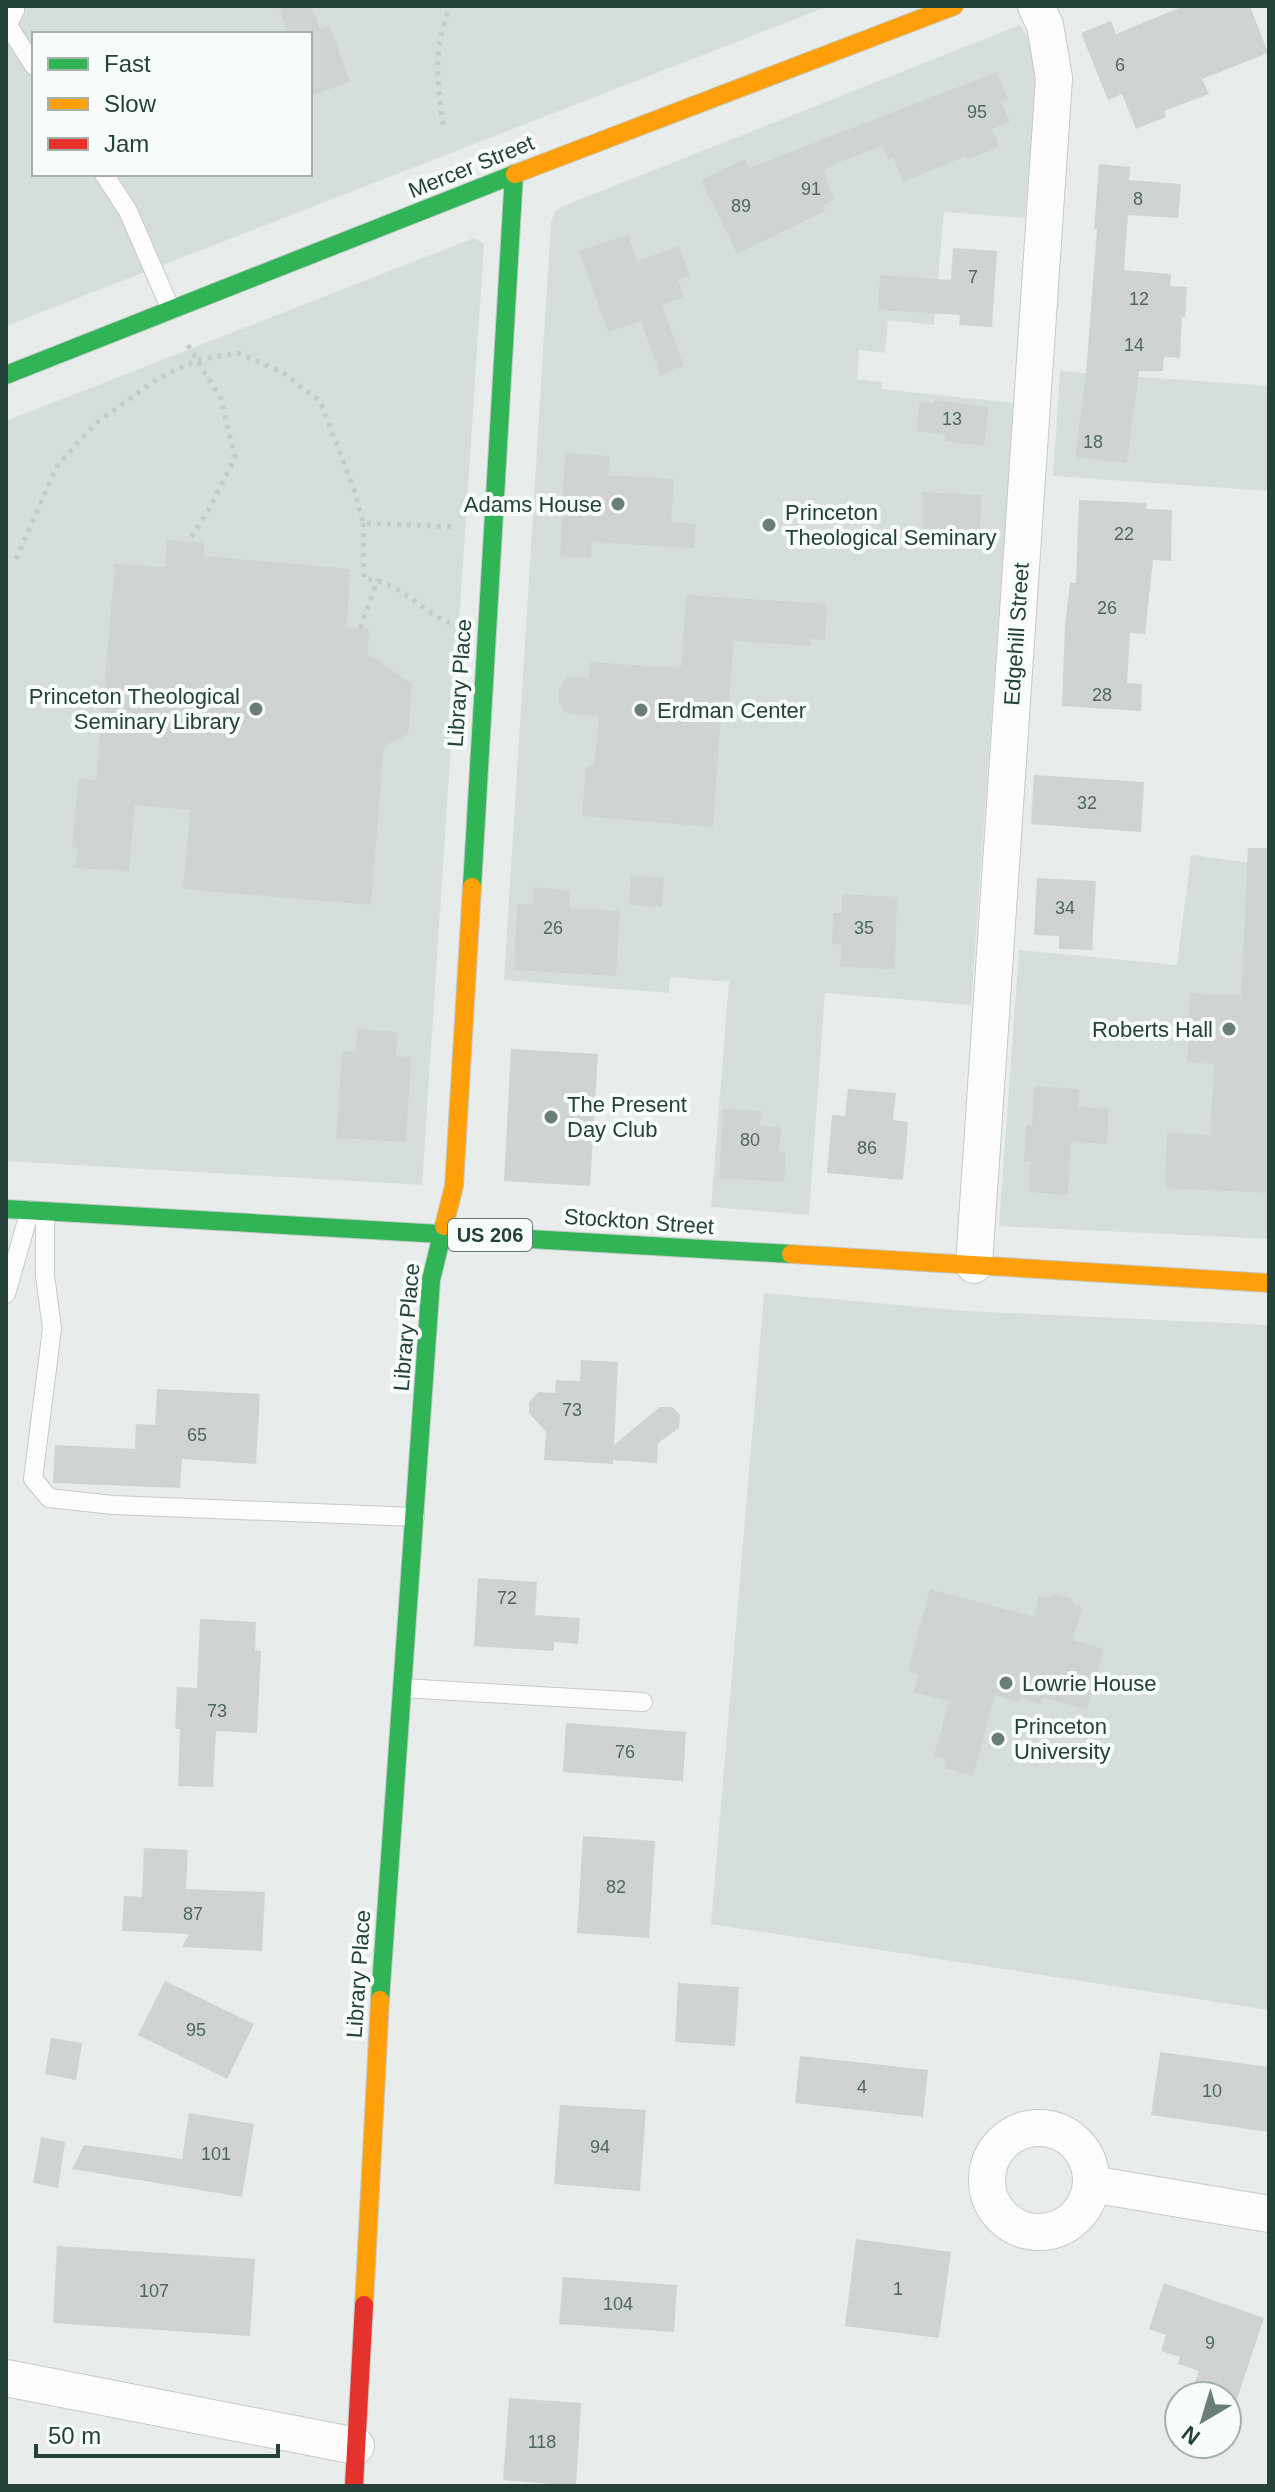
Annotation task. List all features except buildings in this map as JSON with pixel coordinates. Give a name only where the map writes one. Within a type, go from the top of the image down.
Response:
[{"type":"main road","name":"Mercer Street","points":[[6,375],[514,174],[954,6]]},
{"type":"main road","name":"Library Place","points":[[354,2486],[381,1989],[431,1280],[454,1186],[514,174]]},
{"type":"main road","name":"Stockton Street","points":[[6,1209],[442,1232],[1269,1283]]},
{"type":"street","name":"Edgehill Street","points":[[974,1265],[1054,78],[1045,25],[1036,6]]},
{"type":"street","points":[[1091,2184],[1269,2214]]},
{"type":"street","points":[[6,2378],[356,2446]]},
{"type":"lane","points":[[14,6],[7,28],[32,63]]},
{"type":"lane","points":[[105,176],[128,211],[171,310]]},
{"type":"lane","points":[[6,1294],[38,1210]]},
{"type":"lane","points":[[38,1210],[52,1329],[33,1479],[49,1498],[113,1505],[415,1517]]},
{"type":"lane","points":[[402,1688],[643,1702]]},
{"type":"path","points":[[443,125],[436,64],[441,30],[450,6]]},
{"type":"path","points":[[188,345],[221,399],[235,458],[189,541]]},
{"type":"path","points":[[16,559],[57,466],[96,423],[157,379],[197,360],[238,353],[282,372],[320,401],[351,479],[363,523],[364,579],[378,579],[403,591],[435,617],[486,637]]},
{"type":"path","points":[[363,523],[493,529]]},
{"type":"path","points":[[360,628],[378,579]]},
{"type":"shaded area","points":[[6,6],[829,6],[6,326]]},
{"type":"shaded area","name":"Princeton Theological Seminary","points":[[1020,25],[1031,42],[1037,66],[1025,218],[944,212],[934,325],[888,320],[885,353],[859,350],[857,379],[882,382],[882,389],[1014,403],[971,1005],[825,993],[809,1215],[711,1207],[729,982],[670,977],[669,993],[504,980],[551,223],[554,213],[561,207]]},
{"type":"shaded area","points":[[474,238],[484,244],[422,1185],[6,1161],[6,421]]},
{"type":"shaded area","name":"Princeton Theological Seminary","points":[[1060,371],[1269,386],[1269,491],[1053,476]]},
{"type":"shaded area","points":[[1191,855],[1269,865],[1269,1239],[999,1226],[1019,950],[1177,965]]},
{"type":"shaded area","name":"Princeton University","points":[[764,1293],[966,1311],[1269,1325],[1269,2010],[711,1924]]},
{"type":"traffic: fast","points":[[472,887],[514,174]]},
{"type":"traffic: fast","points":[[6,375],[515,174]]},
{"type":"traffic: fast","points":[[6,1209],[791,1254]]},
{"type":"traffic: fast","points":[[380,2000],[431,1280],[444,1226]]},
{"type":"traffic: slow","points":[[515,174],[954,6]]},
{"type":"traffic: slow","points":[[444,1226],[454,1186],[472,887]]},
{"type":"traffic: slow","points":[[791,1254],[1269,1283]]},
{"type":"traffic: slow","points":[[364,2305],[380,2000]]},
{"type":"traffic: jam","points":[[354,2486],[364,2305]]},
{"type":"place","name":"Adams House","points":[[618,504]]},
{"type":"place","name":"Princeton Theological Seminary","points":[[769,525]]},
{"type":"place","name":"Princeton Theological Seminary Library","points":[[256,709]]},
{"type":"place","name":"Erdman Center","points":[[641,710]]},
{"type":"place","name":"Roberts Hall","points":[[1229,1029]]},
{"type":"place","name":"The Present Day Club","points":[[551,1117]]},
{"type":"place","name":"Lowrie House","points":[[1006,1683]]},
{"type":"place","name":"Princeton University","points":[[998,1739]]}]
